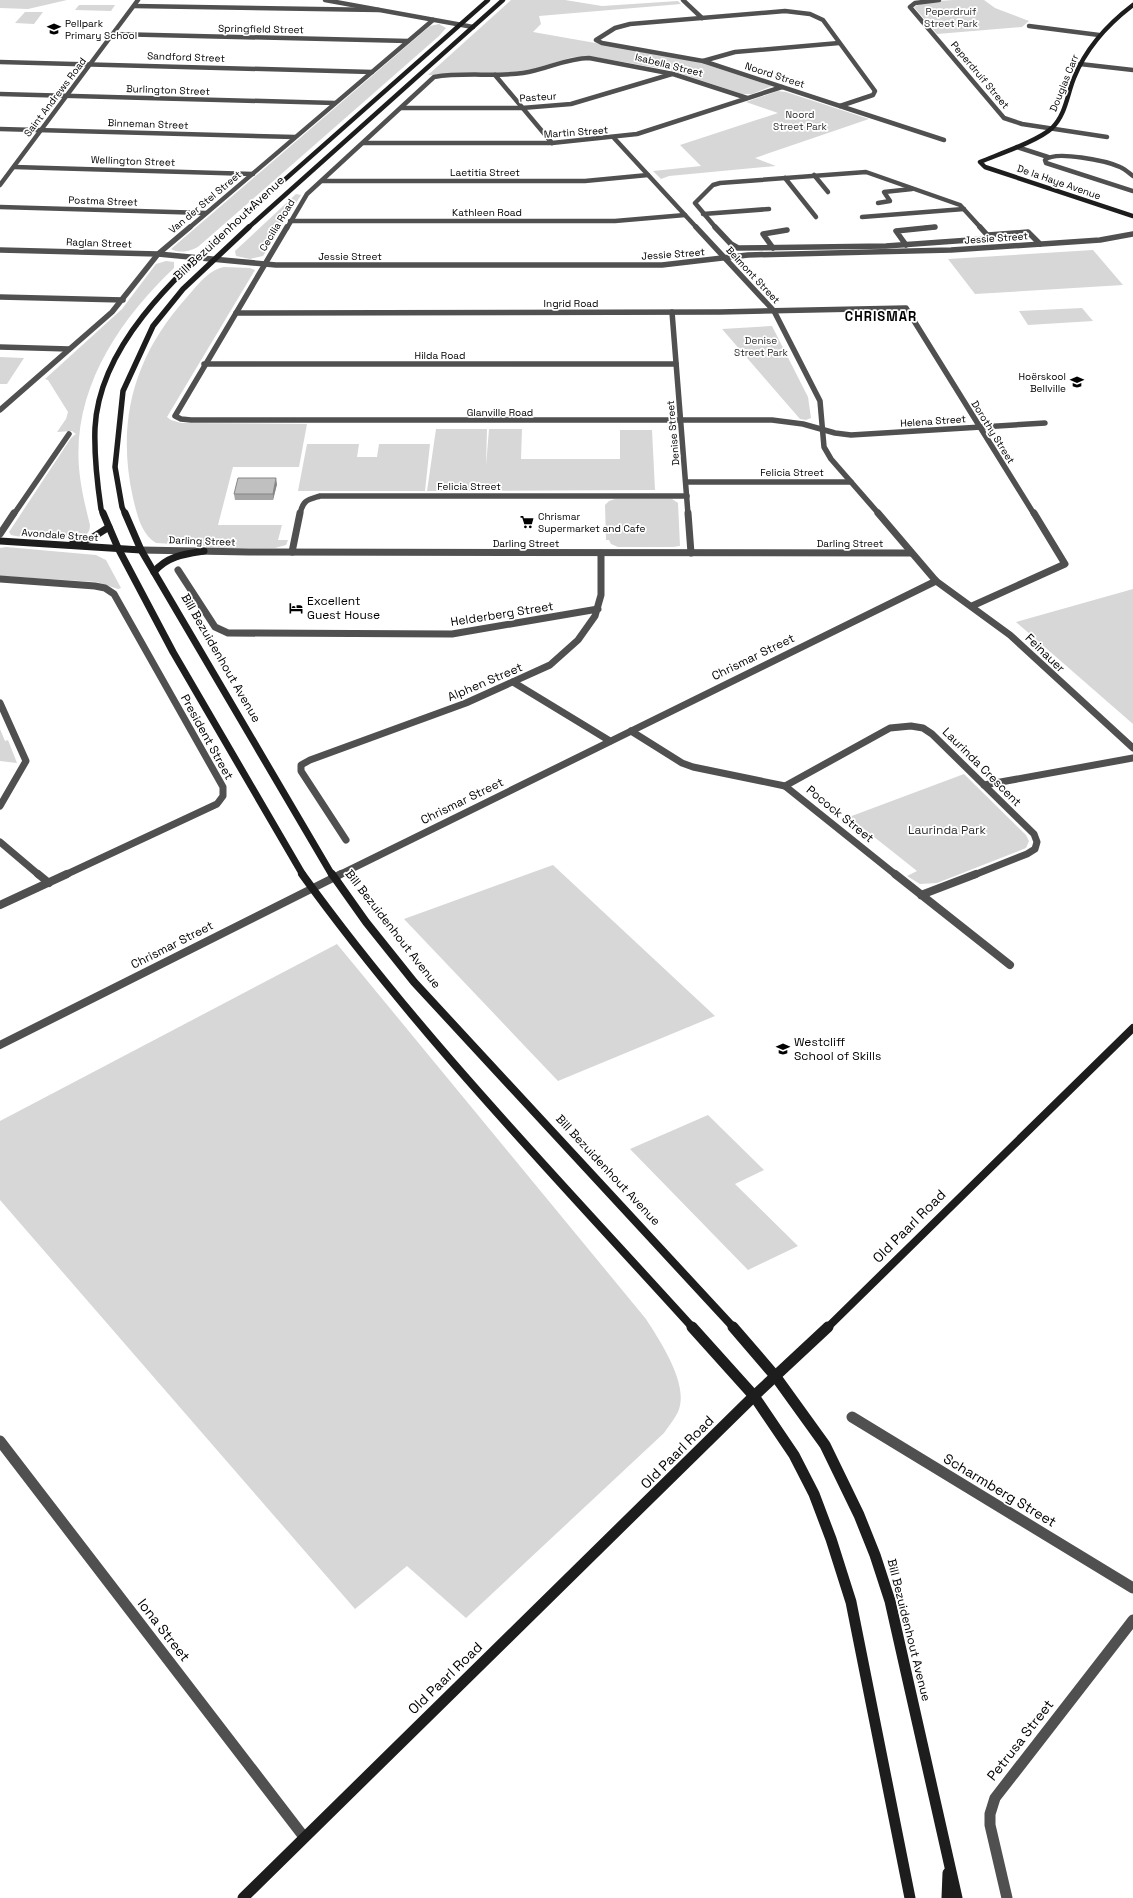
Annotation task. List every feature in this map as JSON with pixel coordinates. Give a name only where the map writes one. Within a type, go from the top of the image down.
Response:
[{"type":"main road","name":"Bill Bezuidenhout Avenue","points":[[488,0],[197,258],[160,294],[126,338],[121,345],[102,391],[95,426],[95,467],[102,508],[118,548],[177,659],[297,866],[347,936],[433,1041],[754,1396],[794,1455],[814,1494],[831,1539],[851,1602],[910,1898]]},
{"type":"main road","name":"Bill Bezuidenhout Avenue","points":[[503,0],[213,259],[183,289],[153,326],[123,391],[115,455],[115,467],[122,507],[141,550],[264,762],[334,878],[381,941],[434,1004],[776,1376],[825,1445],[843,1480],[875,1555],[890,1601],[957,1898]]},
{"type":"main road","name":"Douglas Carr","points":[[980,163],[984,159],[1037,138],[1052,128],[1067,104],[1074,78],[1080,64],[1099,35],[1118,16],[1133,5]]},
{"type":"main road","name":"De la Haye Avenue","points":[[980,163],[985,167],[1133,216]]},
{"type":"main road","points":[[54,544],[90,539],[109,527]]},
{"type":"main road","name":"Avondale Street","points":[[0,541],[141,550]]},
{"type":"main road","points":[[154,572],[159,564],[166,560],[180,555],[204,551]]},
{"type":"main road","name":"Old Paarl Road","points":[[243,1898],[754,1396],[1133,1028]]},
{"type":"main road","points":[[947,1898],[949,1864]]},
{"type":"street","name":"Saint Andrews Road","points":[[0,185],[138,0]]},
{"type":"street","points":[[325,0],[460,25],[473,26]]},
{"type":"street","points":[[683,0],[702,18],[780,12],[805,13],[822,20],[875,94],[840,106]]},
{"type":"street","name":"Peperdruif Street","points":[[940,0],[915,2],[910,7],[1003,116],[1017,123],[1107,137]]},
{"type":"street","points":[[134,6],[352,11],[379,10]]},
{"type":"street","name":"Noord Street","points":[[702,18],[622,26],[598,38],[596,41],[703,61],[944,140]]},
{"type":"street","name":"Van der Stel Street","points":[[0,410],[112,312],[158,254],[433,20]]},
{"type":"street","points":[[1033,22],[1027,28],[1099,35]]},
{"type":"street","name":"Springfield Street","points":[[113,34],[408,41]]},
{"type":"street","points":[[703,61],[735,52],[839,43]]},
{"type":"street","name":"Isabella Street","points":[[494,76],[528,73],[584,57],[672,74],[747,98]]},
{"type":"street","name":"Sandford Street","points":[[0,62],[372,72]]},
{"type":"street","points":[[1080,64],[1133,70]]},
{"type":"street","name":"Pasteur","points":[[401,108],[522,108],[578,102],[672,74]]},
{"type":"street","name":"Cecilia Road","points":[[178,418],[175,416],[176,412],[307,194],[433,78],[439,76],[494,76]]},
{"type":"street","points":[[494,76],[552,144]]},
{"type":"street","name":"Martin Street","points":[[363,143],[552,144],[614,138],[637,134],[782,87]]},
{"type":"street","name":"Burlington Street","points":[[0,94],[335,103]]},
{"type":"street","name":"Binneman Street","points":[[0,129],[295,137]]},
{"type":"street","name":"Belmont Street","points":[[614,138],[774,311],[820,401],[826,451],[936,581]]},
{"type":"street","points":[[1017,147],[1048,157],[1070,156],[1116,165],[1133,176]]},
{"type":"street","points":[[1048,157],[1045,160],[1046,163],[1133,191]]},
{"type":"street","name":"Wellington Street","points":[[14,167],[253,174]]},
{"type":"street","points":[[988,235],[964,209],[953,201],[866,172],[715,184],[695,203],[703,214],[734,247],[743,249],[906,245],[984,239],[989,237],[988,235],[1028,232],[1040,244]]},
{"type":"street","name":"Laetitia Street","points":[[322,181],[584,180],[648,175]]},
{"type":"street","points":[[814,175],[828,192]]},
{"type":"street","points":[[785,178],[816,217]]},
{"type":"street","points":[[878,203],[890,202],[884,192],[916,189]]},
{"type":"street","name":"Postma Street","points":[[0,207],[206,213]]},
{"type":"street","points":[[703,214],[769,209]]},
{"type":"street","points":[[862,217],[964,209]]},
{"type":"street","name":"Kathleen Road","points":[[290,221],[615,221],[685,215]]},
{"type":"street","points":[[906,245],[896,231],[936,227]]},
{"type":"street","points":[[773,248],[764,233],[787,230]]},
{"type":"street","points":[[1016,233],[1028,245]]},
{"type":"street","name":"Jessie Street","points":[[197,258],[264,264],[662,266],[754,255],[951,250],[1100,240],[1133,234]]},
{"type":"street","points":[[1023,240],[1035,239]]},
{"type":"street","name":"Raglan Street","points":[[0,250],[158,254],[197,258]]},
{"type":"street","points":[[0,297],[123,300]]},
{"type":"street","name":"Ingrid Road","points":[[236,312],[672,312],[906,308]]},
{"type":"street","name":"Dorothy Street","points":[[906,308],[1065,564],[972,606]]},
{"type":"street","name":"Denise Street","points":[[672,312],[691,553]]},
{"type":"street","points":[[0,347],[69,350]]},
{"type":"street","name":"Hilda Road","points":[[204,364],[676,364]]},
{"type":"street","name":"Glanville Road","points":[[178,418],[191,420],[778,421],[803,424],[823,429]]},
{"type":"street","name":"Helena Street","points":[[823,429],[835,433],[861,435],[1045,423]]},
{"type":"street","points":[[0,534],[69,434]]},
{"type":"street","name":"Felicia Street","points":[[686,482],[851,482]]},
{"type":"street","name":"Felicia Street","points":[[292,552],[302,504],[306,500],[320,496],[687,496]]},
{"type":"street","name":"Darling Street","points":[[141,550],[292,552],[911,553]]},
{"type":"street","name":"Alphen Street","points":[[346,840],[301,771],[301,765],[304,762],[466,703],[550,665],[562,656],[590,624],[598,609],[600,598],[601,553]]},
{"type":"street","name":"Helderberg Street","points":[[178,570],[215,627],[228,633],[452,634],[598,609]]},
{"type":"street","name":"President Street","points":[[0,579],[95,586],[105,588],[114,594],[223,786],[224,792],[222,798],[217,804],[0,906]]},
{"type":"street","name":"Chrismar Street","points":[[0,1045],[610,740],[936,581]]},
{"type":"street","name":"Feinauer","points":[[936,581],[1010,635],[1133,748]]},
{"type":"street","points":[[513,682],[610,740]]},
{"type":"street","points":[[0,703],[26,760],[0,806]]},
{"type":"street","name":"Laurinda Crescent","points":[[785,786],[890,728],[903,725],[917,727],[932,734],[1034,834],[1037,842],[1035,849],[1027,854],[921,895]]},
{"type":"street","name":"Pocock Street","points":[[631,731],[682,763],[693,767],[785,786],[1010,965]]},
{"type":"street","points":[[984,785],[1133,758]]},
{"type":"street","points":[[0,842],[49,883]]},
{"type":"street","name":"Scharmberg Street","points":[[852,1417],[1133,1588]]},
{"type":"street","name":"Iona Street","points":[[0,1441],[304,1837]]},
{"type":"street","name":"Petrusa Street","points":[[1008,1898],[990,1825],[990,1814],[995,1798],[1133,1620]]},
{"type":"green space","points":[[0,0],[67,0],[28,9],[0,8]]},
{"type":"green space","points":[[511,0],[565,0],[602,6],[678,1],[681,4],[539,16],[541,24],[533,32],[692,60],[772,86],[752,94],[742,94],[670,70],[594,57],[573,57],[515,73],[428,75]]},
{"type":"green space","name":"Peperdruif Street Park","points":[[984,0],[995,8],[1029,21],[1022,27],[937,34],[914,7],[924,2]]},
{"type":"green space","points":[[79,5],[115,5],[111,11],[75,10]]},
{"type":"green space","points":[[25,12],[43,12],[34,24],[15,23]]},
{"type":"green space","points":[[439,24],[446,28],[439,36],[199,246],[185,251],[174,251],[171,249],[430,26]]},
{"type":"green space","name":"Noord Street Park","points":[[778,91],[786,92],[869,119],[755,158],[776,166],[669,176],[661,179],[653,171],[701,166],[680,145],[778,113],[746,102]]},
{"type":"green space","points":[[296,194],[301,195],[263,256],[250,259],[236,256],[235,251]]},
{"type":"green space","points":[[1093,250],[1123,285],[975,294],[948,259]]},
{"type":"green space","points":[[166,261],[174,262],[174,268],[153,289],[116,336],[90,389],[82,417],[79,446],[80,477],[90,525],[88,532],[85,535],[71,538],[37,538],[11,535],[9,532],[71,438],[76,434],[72,431],[57,432],[66,419],[68,412],[48,380],[45,379],[122,309],[156,264]]},
{"type":"green space","points":[[224,267],[250,268],[255,270],[167,417],[181,423],[307,424],[299,467],[233,467],[218,525],[282,525],[278,540],[288,540],[286,545],[275,548],[206,548],[206,546],[156,543],[143,529],[133,498],[128,470],[127,442],[129,416],[134,391],[142,366],[154,342],[169,319],[187,297],[208,275],[213,271]]},
{"type":"green space","points":[[1082,308],[1093,321],[1028,325],[1019,311]]},
{"type":"green space","name":"Denise Street Park","points":[[772,326],[808,397],[811,418],[806,420],[800,419],[722,329]]},
{"type":"green space","points":[[0,357],[24,358],[7,384],[0,384]]},
{"type":"green space","points":[[436,429],[487,429],[486,466],[489,429],[522,429],[521,459],[620,459],[620,430],[652,430],[655,490],[427,491]]},
{"type":"green space","points":[[307,444],[359,444],[357,457],[377,457],[379,444],[430,444],[425,491],[298,491]]},
{"type":"green space","points":[[615,499],[672,499],[678,503],[680,546],[618,547],[611,544],[609,540],[606,540],[605,505],[609,501]]},
{"type":"green space","points":[[6,547],[96,555],[106,560],[121,588],[118,589],[97,582],[0,576],[0,548]]},
{"type":"green space","points":[[1133,589],[1133,724],[1016,622]]},
{"type":"green space","points":[[0,729],[5,741],[8,740],[17,763],[0,761]]},
{"type":"green space","name":"Laurinda Park","points":[[964,774],[1026,835],[1029,841],[1026,848],[937,883],[920,884],[907,876],[917,871],[849,817]]},
{"type":"green space","points":[[553,865],[715,1016],[558,1081],[404,919]]},
{"type":"green space","points":[[337,944],[646,1319],[659,1339],[672,1364],[680,1389],[681,1401],[678,1412],[664,1433],[466,1618],[407,1566],[355,1609],[0,1200],[0,1121]]},
{"type":"green space","points":[[708,1115],[764,1170],[735,1184],[798,1246],[748,1270],[630,1149]]},
{"type":"building","points":[[238,478],[276,478],[273,494],[234,494]]},
{"type":"place","name":"Pellpark Primary School","points":[[54,29]]},
{"type":"place","name":"Hoërskool Bellville","points":[[1077,382]]},
{"type":"place","name":"Chrismar Supermarket and Cafe","points":[[527,522]]},
{"type":"place","name":"Excellent Guest House","points":[[296,608]]},
{"type":"place","name":"Westcliff School of Skills","points":[[783,1049]]},
{"type":"district","name":"CHRISMAR","points":[[881,316]]}]
